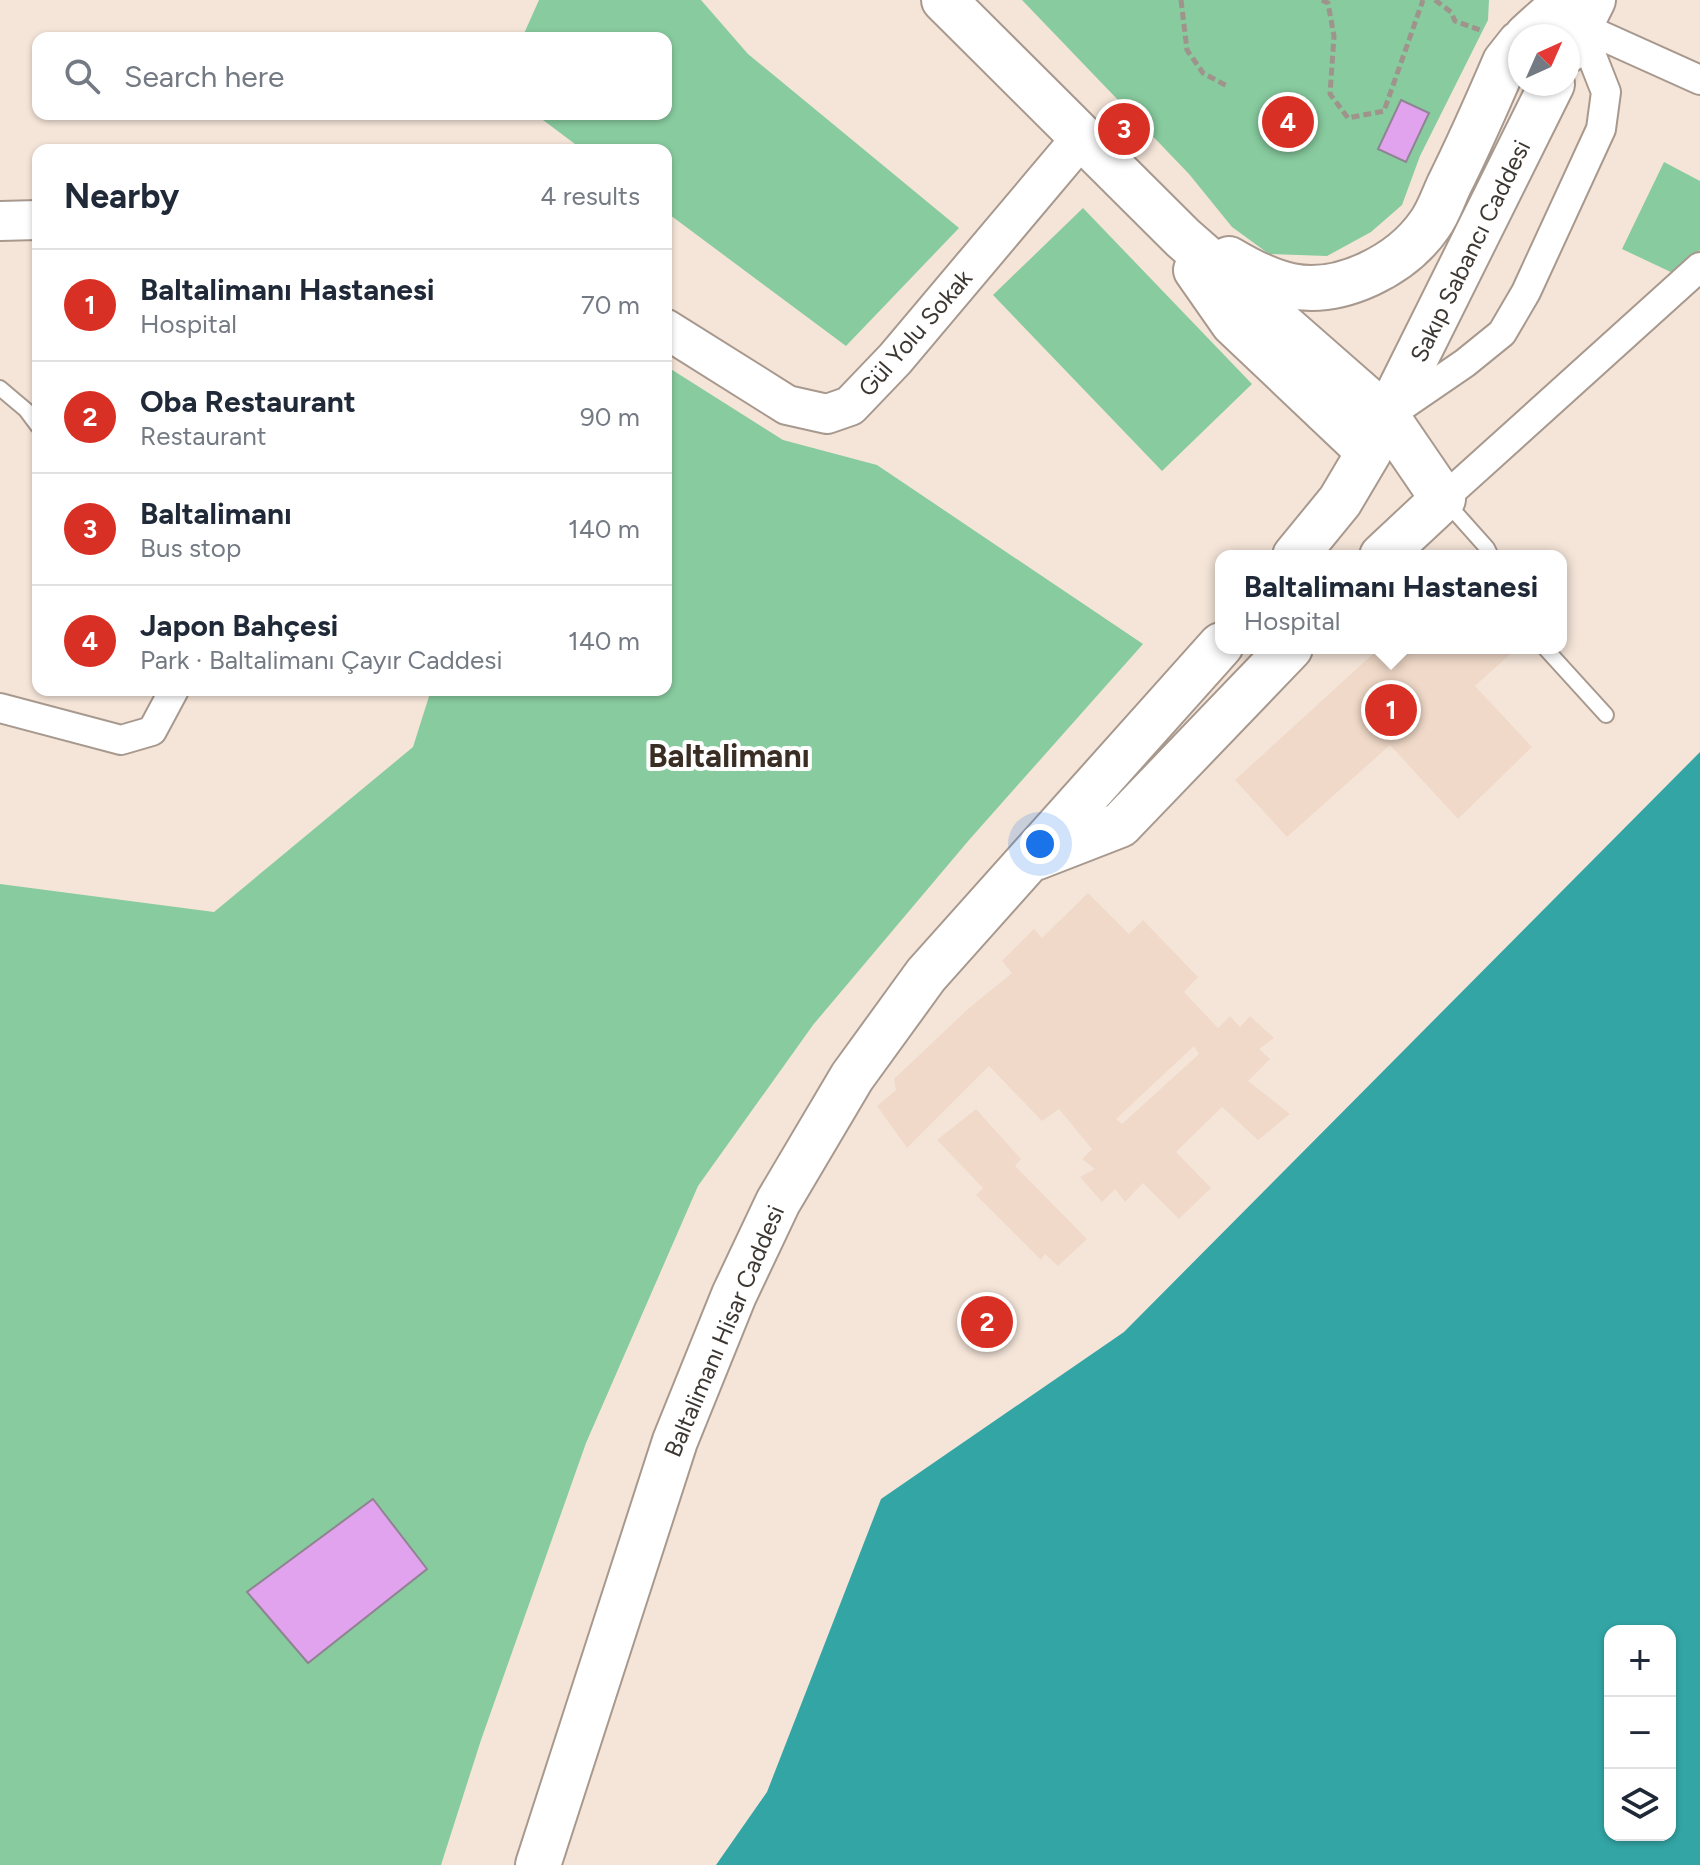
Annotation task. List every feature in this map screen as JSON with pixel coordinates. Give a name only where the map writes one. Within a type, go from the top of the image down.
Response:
[{"type":"main road","points":[[944,0],[1443,499],[1388,550]]},
{"type":"main road","points":[[1540,24],[1547,18],[1579,19]]},
{"type":"main road","points":[[1183,238],[1218,252],[1269,280],[1294,287],[1340,283],[1375,272],[1400,255],[1430,224],[1508,58]]},
{"type":"main road","name":"Sakıp Sabancı Caddesi","points":[[1378,434],[1546,96]]},
{"type":"main road","points":[[1300,550],[1340,501],[1378,434]]},
{"type":"main road","name":"Baltalimanı Hisar Caddesi","points":[[538,1865],[675,1441],[734,1295],[778,1202],[852,1077],[926,975],[1215,652]]},
{"type":"main road","points":[[1029,860],[1120,825],[1284,654]]},
{"type":"street","points":[[1579,19],[1700,80]]},
{"type":"street","points":[[1378,434],[1502,333],[1526,292],[1601,129],[1606,92],[1579,19]]},
{"type":"street","name":"Gül Yolu Sokak","points":[[672,333],[787,405],[827,414],[850,406],[895,359],[1082,137]]},
{"type":"street","points":[[0,221],[32,220]]},
{"type":"street","points":[[1443,499],[1700,267]]},
{"type":"street","points":[[0,708],[121,740],[152,731],[171,696]]},
{"type":"lane","points":[[0,388],[32,418]]},
{"type":"lane","points":[[1443,499],[1486,550]]},
{"type":"lane","points":[[1550,654],[1606,715]]},
{"type":"path","points":[[1181,0],[1187,50],[1203,73],[1227,86]]},
{"type":"path","points":[[1322,0],[1328,3],[1334,36],[1330,94],[1348,118],[1384,111],[1423,0]]},
{"type":"path","points":[[1435,0],[1451,12],[1455,21],[1508,37]]},
{"type":"shaded area","points":[[1373,654],[1510,654],[1475,686],[1532,747],[1458,819],[1390,745],[1287,837],[1235,780]]},
{"type":"shaded area","points":[[1088,893],[1129,934],[1143,920],[1198,977],[1184,992],[1218,1028],[1230,1016],[1240,1027],[1250,1016],[1274,1038],[1259,1049],[1270,1059],[1248,1081],[1290,1114],[1258,1140],[1222,1107],[1176,1152],[1211,1188],[1179,1219],[1143,1183],[1125,1202],[1115,1189],[1102,1202],[1080,1177],[1095,1169],[1082,1159],[1092,1149],[1059,1109],[1042,1121],[989,1066],[907,1148],[877,1106],[896,1090],[894,1079],[968,1009],[1012,973],[1002,961],[1034,929],[1042,938]],"holes":[[[1194,1046],[1199,1054],[1122,1124],[1116,1119]]]},
{"type":"shaded area","points":[[976,1109],[1021,1159],[1015,1166],[1087,1239],[1058,1266],[1045,1254],[1041,1260],[976,1195],[983,1188],[937,1140]]},
{"type":"green space","points":[[539,0],[701,0],[748,54],[959,228],[846,346],[672,216],[672,144],[575,144],[543,120],[672,120],[672,32],[525,32]]},
{"type":"green space","points":[[1022,0],[1489,0],[1488,20],[1420,156],[1402,205],[1371,232],[1327,256],[1269,254],[1232,227],[1189,174]]},
{"type":"green space","points":[[1664,162],[1700,181],[1700,250],[1675,274],[1622,249]]},
{"type":"green space","points":[[1083,208],[1252,384],[1162,471],[993,295]]},
{"type":"green space","points":[[672,370],[783,440],[877,465],[1143,644],[969,840],[813,1025],[698,1186],[586,1443],[481,1740],[441,1865],[0,1865],[0,884],[214,912],[413,747],[429,696],[672,696]]},
{"type":"water","points":[[1700,752],[1700,1865],[716,1865],[767,1792],[881,1499],[1124,1332]]},
{"type":"building","points":[[1401,100],[1429,113],[1406,162],[1378,149]]},
{"type":"building","points":[[373,1499],[427,1569],[308,1663],[247,1592]]},
{"type":"place","name":"Japon Bahçesi","points":[[1288,122]]},
{"type":"place","name":"Baltalimanı","points":[[1124,129]]},
{"type":"place","name":"Baltalimanı Hastanesi","points":[[1391,710]]},
{"type":"place","name":"Oba Restaurant","points":[[987,1322]]},
{"type":"district","name":"Baltalimanı","points":[[729,756]]}]
